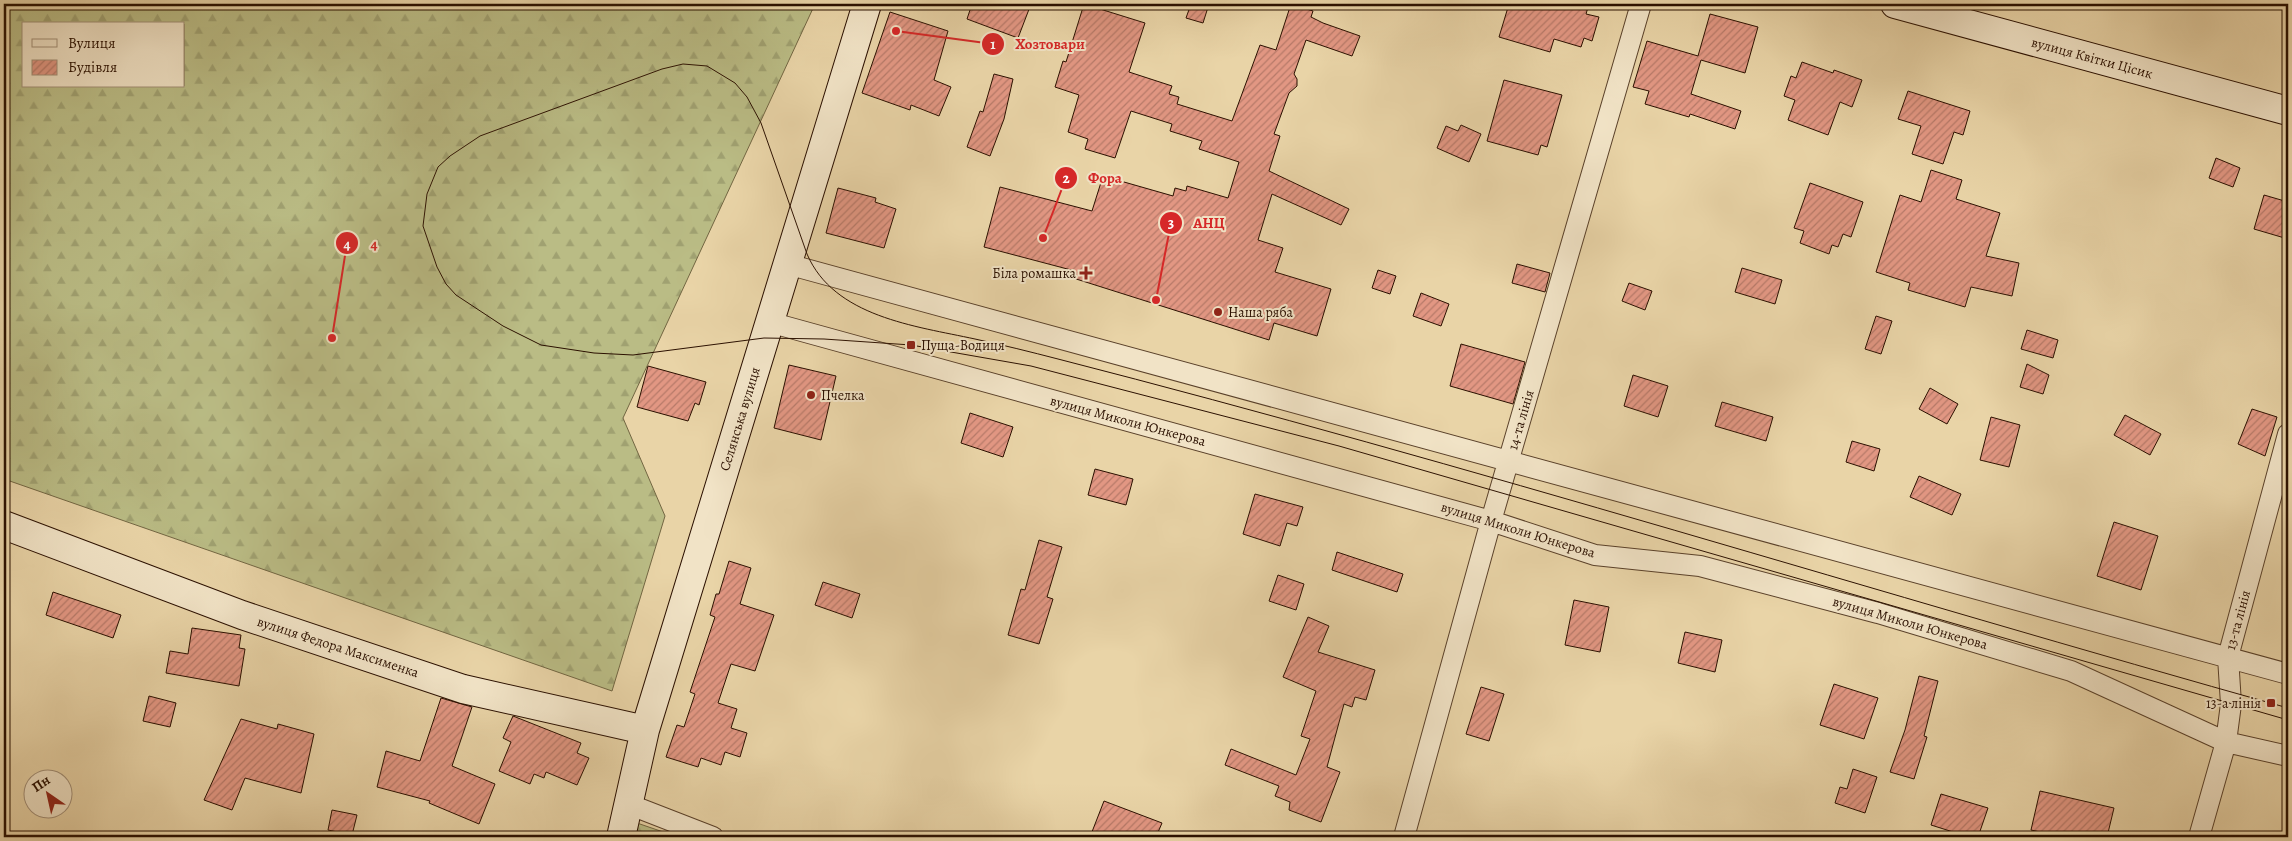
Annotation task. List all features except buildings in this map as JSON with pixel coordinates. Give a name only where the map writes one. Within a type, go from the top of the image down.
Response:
[{"type":"street","name":"Селянська вулиця","points":[[621,837],[645,730],[867,4]]},
{"type":"street","name":"14-та лінія","points":[[1404,837],[1491,521],[1510,461],[1641,4]]},
{"type":"street","name":"вулиця Квітки Цісик","points":[[1895,4],[2288,111]]},
{"type":"street","points":[[787,264],[2228,656],[2288,674]]},
{"type":"street","name":"вулиця Миколи Юнкерова","points":[[770,322],[1491,521],[1594,555],[1700,566],[1887,615],[2071,671],[2226,742],[2288,756]]},
{"type":"street","name":"13-та лінія","points":[[2199,837],[2226,742],[2231,704],[2228,656],[2288,434]]},
{"type":"street","name":"вулиця Федора Максименка","points":[[4,525],[242,615],[464,689],[645,730]]},
{"type":"street","points":[[628,804],[713,837]]},
{"type":"green space","points":[[4,4],[815,4],[623,418],[665,516],[612,691],[4,479]]},
{"type":"green space","points":[[634,822],[678,837],[632,837]]},
{"type":"tram line","points":[[2288,708],[1367,442],[1058,359],[927,329],[879,315],[856,305],[836,292],[820,275],[807,254],[761,123],[747,97],[735,83],[707,66],[683,64],[662,69],[480,136],[450,156],[438,167],[427,194],[423,226],[437,267],[446,284],[456,295],[503,326],[541,345],[594,353],[633,355],[764,338],[824,339],[911,345],[1031,366],[1339,446],[2288,720]]},
{"type":"place","name":"Хозтовари","points":[[896,31]]},
{"type":"place","name":"Фора","points":[[1043,238]]},
{"type":"place","name":"Біла ромашка","points":[[1086,273]]},
{"type":"place","name":"АНЦ","points":[[1156,300]]},
{"type":"place","name":"Наша ряба","points":[[1218,312]]},
{"type":"place","name":"4","points":[[332,338]]},
{"type":"place","name":"Пуща-Водиця","points":[[911,345]]},
{"type":"place","name":"Пчелка","points":[[811,395]]},
{"type":"place","name":"13-а лінія","points":[[2271,703]]}]
